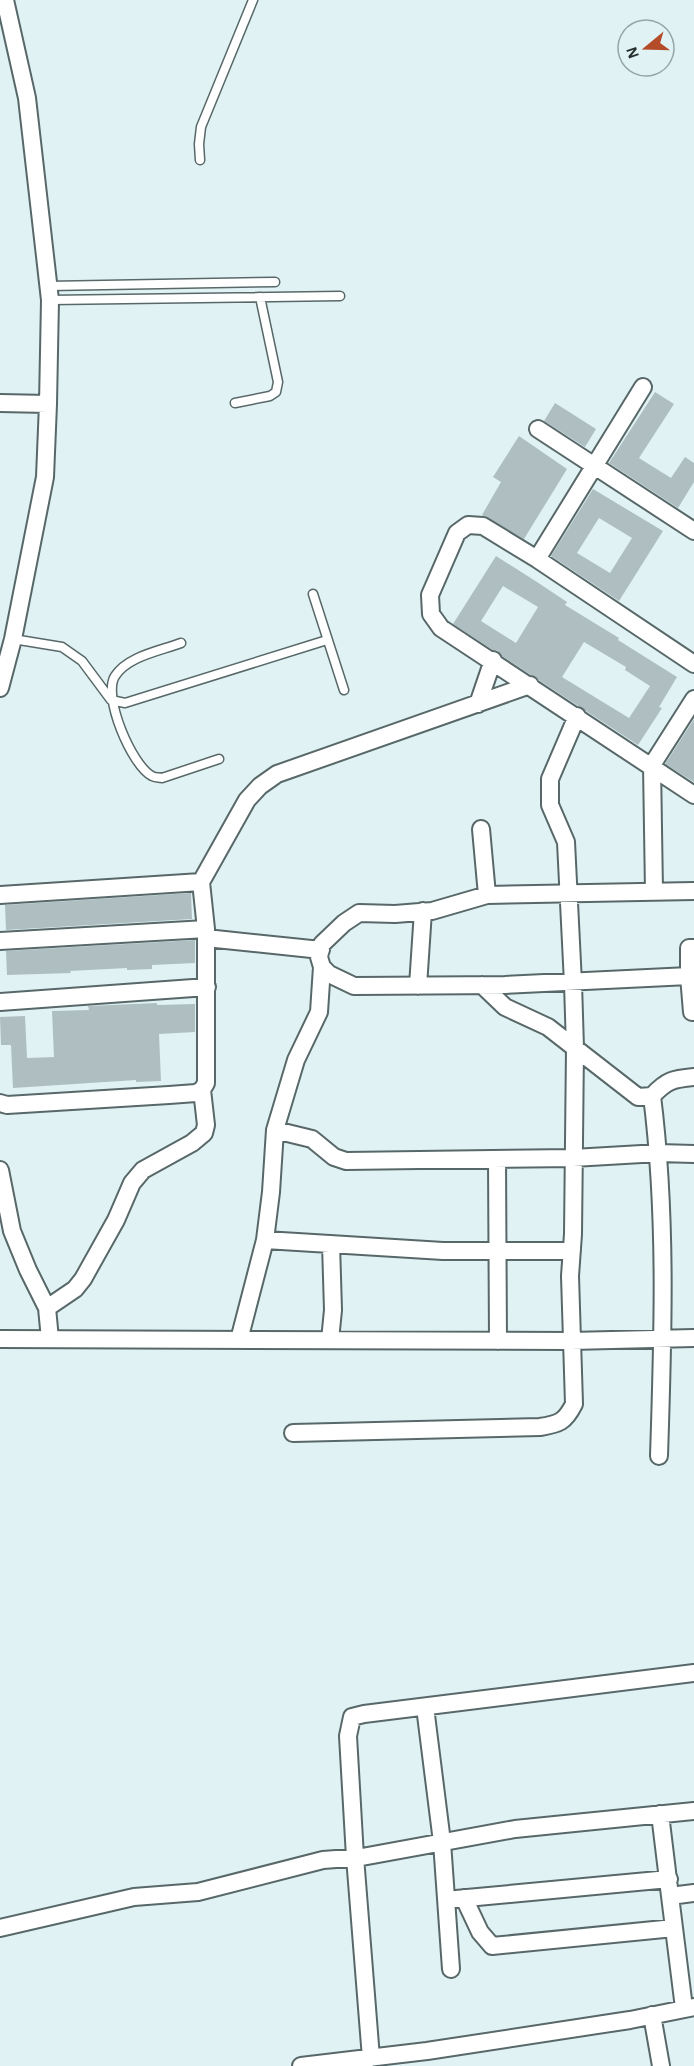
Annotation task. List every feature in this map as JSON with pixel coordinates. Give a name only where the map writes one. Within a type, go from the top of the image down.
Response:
[{"type":"street","points":[[0,688],[13,639],[45,477],[49,293],[27,98],[5,0]]},
{"type":"street","points":[[537,559],[643,387]]},
{"type":"street","points":[[0,403],[48,404]]},
{"type":"street","points":[[538,429],[694,531]]},
{"type":"street","points":[[694,664],[537,559],[483,526],[468,525],[457,533],[430,595],[431,614],[441,628],[493,660],[694,795]]},
{"type":"street","points":[[478,704],[493,660]]},
{"type":"street","points":[[0,1103],[7,1105],[169,1095],[196,1093],[202,1090],[206,1083],[207,987],[206,934],[201,882],[247,800],[260,786],[277,774],[530,685]]},
{"type":"street","points":[[654,892],[652,765],[694,699]]},
{"type":"street","points":[[293,1433],[540,1427],[557,1425],[568,1415],[574,1404],[571,1341],[575,1048],[573,983],[566,842],[550,805],[550,779],[577,716]]},
{"type":"street","points":[[481,829],[487,895]]},
{"type":"street","points":[[0,895],[201,882]]},
{"type":"street","points":[[239,1340],[265,1240],[276,1130],[296,1060],[319,1012],[322,944],[344,923],[359,913],[395,914],[432,911],[487,895],[694,891]]},
{"type":"street","points":[[418,986],[423,912]]},
{"type":"street","points":[[0,941],[206,934],[321,959],[329,974],[354,986],[573,983],[689,976]]},
{"type":"street","points":[[694,948],[689,948],[689,976],[692,1012],[694,1012]]},
{"type":"street","points":[[482,985],[505,1006],[548,1027],[638,1097],[652,1096],[662,1085],[673,1079],[694,1077]]},
{"type":"street","points":[[0,1002],[207,987]]},
{"type":"street","points":[[47,1308],[75,1289],[83,1279],[116,1220],[132,1183],[143,1170],[204,1134],[206,1125],[202,1090]]},
{"type":"street","points":[[652,1096],[659,1153],[663,1338],[659,1456]]},
{"type":"street","points":[[276,1130],[312,1139],[334,1157],[346,1161],[694,1154]]},
{"type":"street","points":[[497,1159],[498,1341]]},
{"type":"street","points":[[0,1170],[12,1231],[47,1308],[50,1339]]},
{"type":"street","points":[[265,1240],[443,1251],[572,1251]]},
{"type":"street","points":[[330,1340],[333,1310],[331,1244]]},
{"type":"street","points":[[0,1339],[571,1341],[694,1338]]},
{"type":"street","points":[[371,2058],[348,1736],[352,1717],[694,1673]]},
{"type":"street","points":[[425,1707],[442,1842],[451,1969]]},
{"type":"street","points":[[0,1928],[134,1897],[198,1892],[323,1860],[355,1857],[515,1828],[694,1811]]},
{"type":"street","points":[[301,2066],[371,2058],[435,2058],[689,2008],[674,1928],[660,1814]]},
{"type":"street","points":[[446,1900],[669,1879]]},
{"type":"street","points":[[670,1896],[694,1893]]},
{"type":"street","points":[[464,1898],[480,1932],[492,1946],[674,1928]]},
{"type":"street","points":[[652,2015],[662,2066]]},
{"type":"lane","points":[[200,160],[201,127],[253,0]]},
{"type":"lane","points":[[49,293],[275,282]]},
{"type":"lane","points":[[49,293],[260,297],[340,296]]},
{"type":"lane","points":[[235,403],[270,396],[276,392],[278,382],[260,297]]},
{"type":"lane","points":[[313,594],[344,690]]},
{"type":"lane","points":[[13,639],[62,647],[82,661],[111,700],[136,761],[152,776],[162,778],[219,759]]},
{"type":"lane","points":[[111,700],[125,703],[327,640]]},
{"type":"lane","points":[[111,700],[113,678],[127,663],[181,643]]},
{"type":"building","points":[[655,392],[674,404],[639,458],[671,478],[685,457],[694,463],[694,482],[678,508],[609,463]]},
{"type":"building","points":[[555,403],[596,429],[585,447],[544,421]]},
{"type":"building","points":[[519,436],[567,469],[524,539],[482,515],[501,482],[493,477]]},
{"type":"building","points":[[593,489],[663,531],[619,601],[551,556]],"holes":[[[599,518],[632,538],[610,573],[577,553]]]},
{"type":"building","points":[[496,556],[567,602],[565,605],[677,677],[659,707],[662,708],[638,745],[502,656],[497,650],[493,650],[453,624]],"holes":[[[503,586],[538,607],[516,643],[481,621]],[[584,642],[626,667],[625,670],[650,686],[629,718],[562,677]]]},
{"type":"building","points":[[694,719],[694,782],[665,764]]},
{"type":"building","points":[[191,893],[192,919],[6,930],[5,905]]},
{"type":"building","points":[[195,940],[195,963],[152,965],[152,969],[127,970],[127,968],[7,975],[6,951]]},
{"type":"building","points":[[157,1003],[157,1005],[195,1004],[195,1032],[159,1034],[161,1081],[136,1082],[136,1080],[13,1088],[11,1045],[1,1045],[0,1017],[25,1016],[27,1058],[54,1057],[52,1011],[89,1010],[88,1006]]}]
